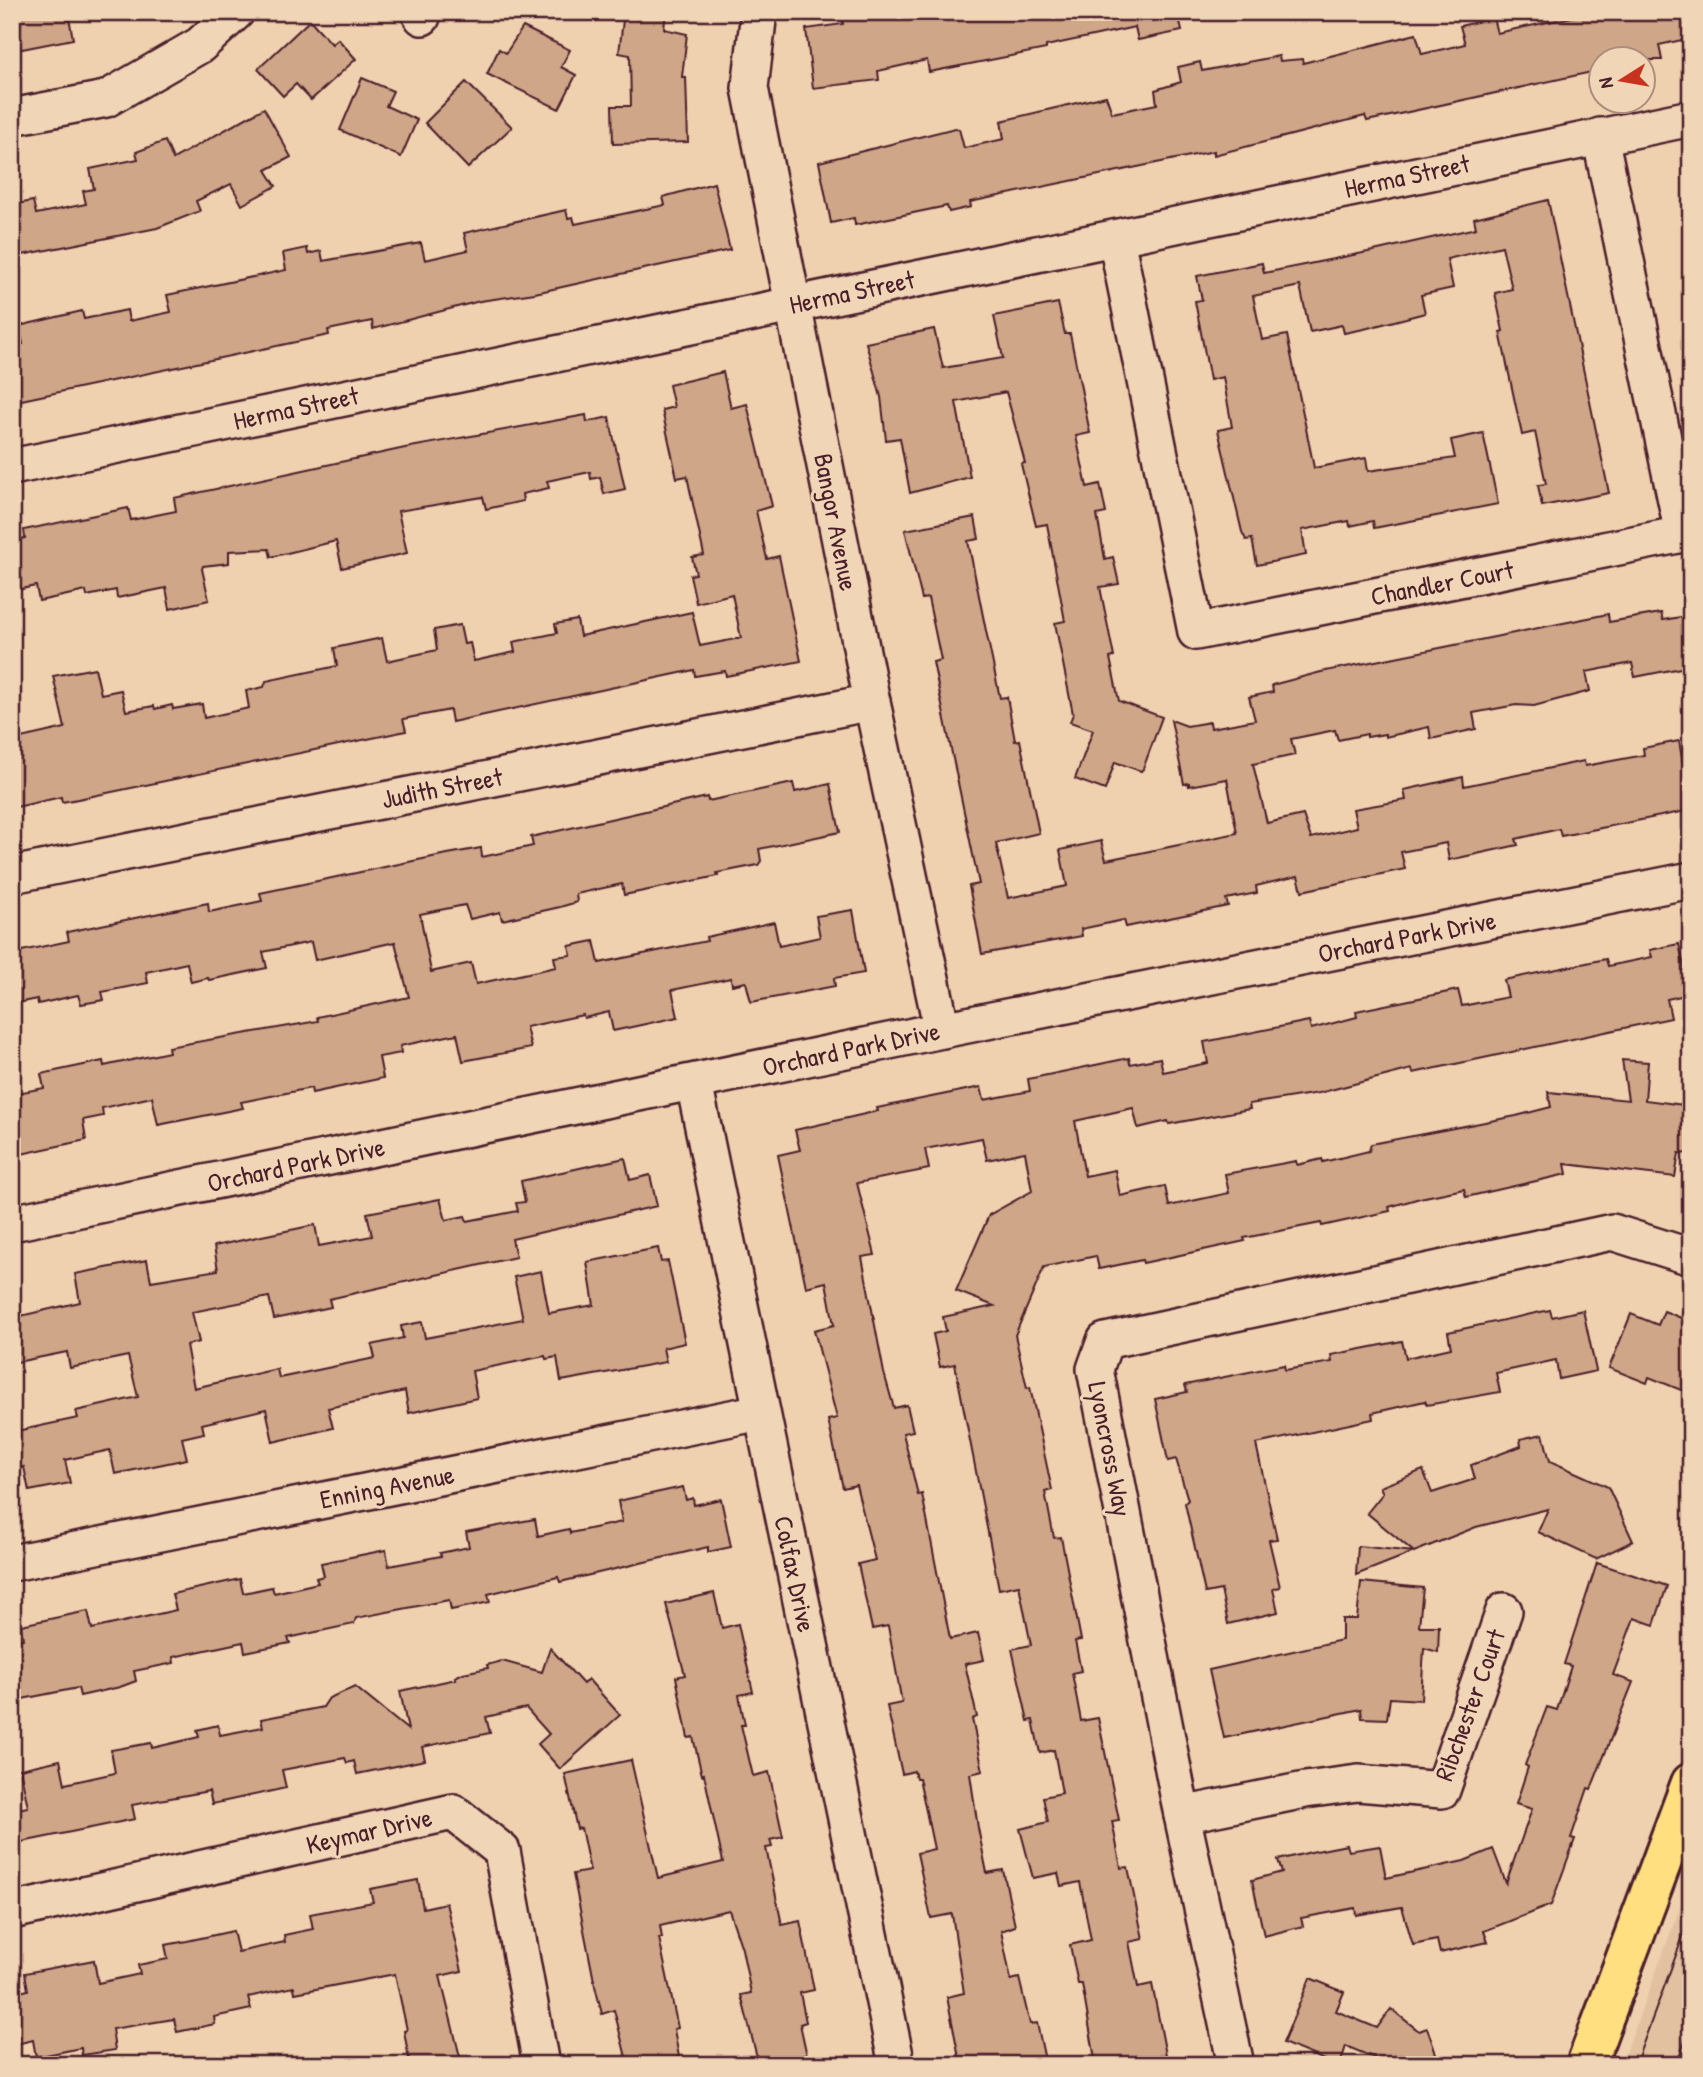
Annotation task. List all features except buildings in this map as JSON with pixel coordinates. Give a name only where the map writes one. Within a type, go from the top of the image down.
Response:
[{"type":"highway","points":[[1586,2065],[1691,1783]]},
{"type":"street","points":[[12,117],[106,99],[200,45],[236,12]]},
{"type":"street","name":"Bangor Avenue","points":[[760,12],[750,88],[872,702],[942,1030]]},
{"type":"street","name":"Herma Street","points":[[12,467],[1691,118]]},
{"type":"street","name":"Chandler Court","points":[[1116,237],[1195,632],[1683,534],[1600,136]]},
{"type":"street","name":"Judith Street","points":[[12,875],[872,702]]},
{"type":"street","name":"Orchard Park Drive","points":[[12,1223],[942,1030],[1691,880]]},
{"type":"street","name":"Colfax Drive","points":[[694,1083],[897,2065]]},
{"type":"street","name":"Lyoncross Way","points":[[1236,2065],[1182,1815],[1095,1368],[1105,1341],[1612,1232],[1691,1257]]},
{"type":"street","name":"Enning Avenue","points":[[12,1563],[761,1412]]},
{"type":"street","name":"Ribchester Court","points":[[1182,1815],[1305,1790],[1358,1783],[1442,1790],[1504,1611]]},
{"type":"street","name":"Keymar Drive","points":[[12,1911],[453,1812],[502,1851],[541,2065]]},
{"type":"shaded area","points":[[1691,1878],[1688,2065],[1621,2065]]},
{"type":"tram line","points":[[1635,2065],[1691,1915]]},
{"type":"tram line","points":[[1676,2065],[1691,2026]]}]
